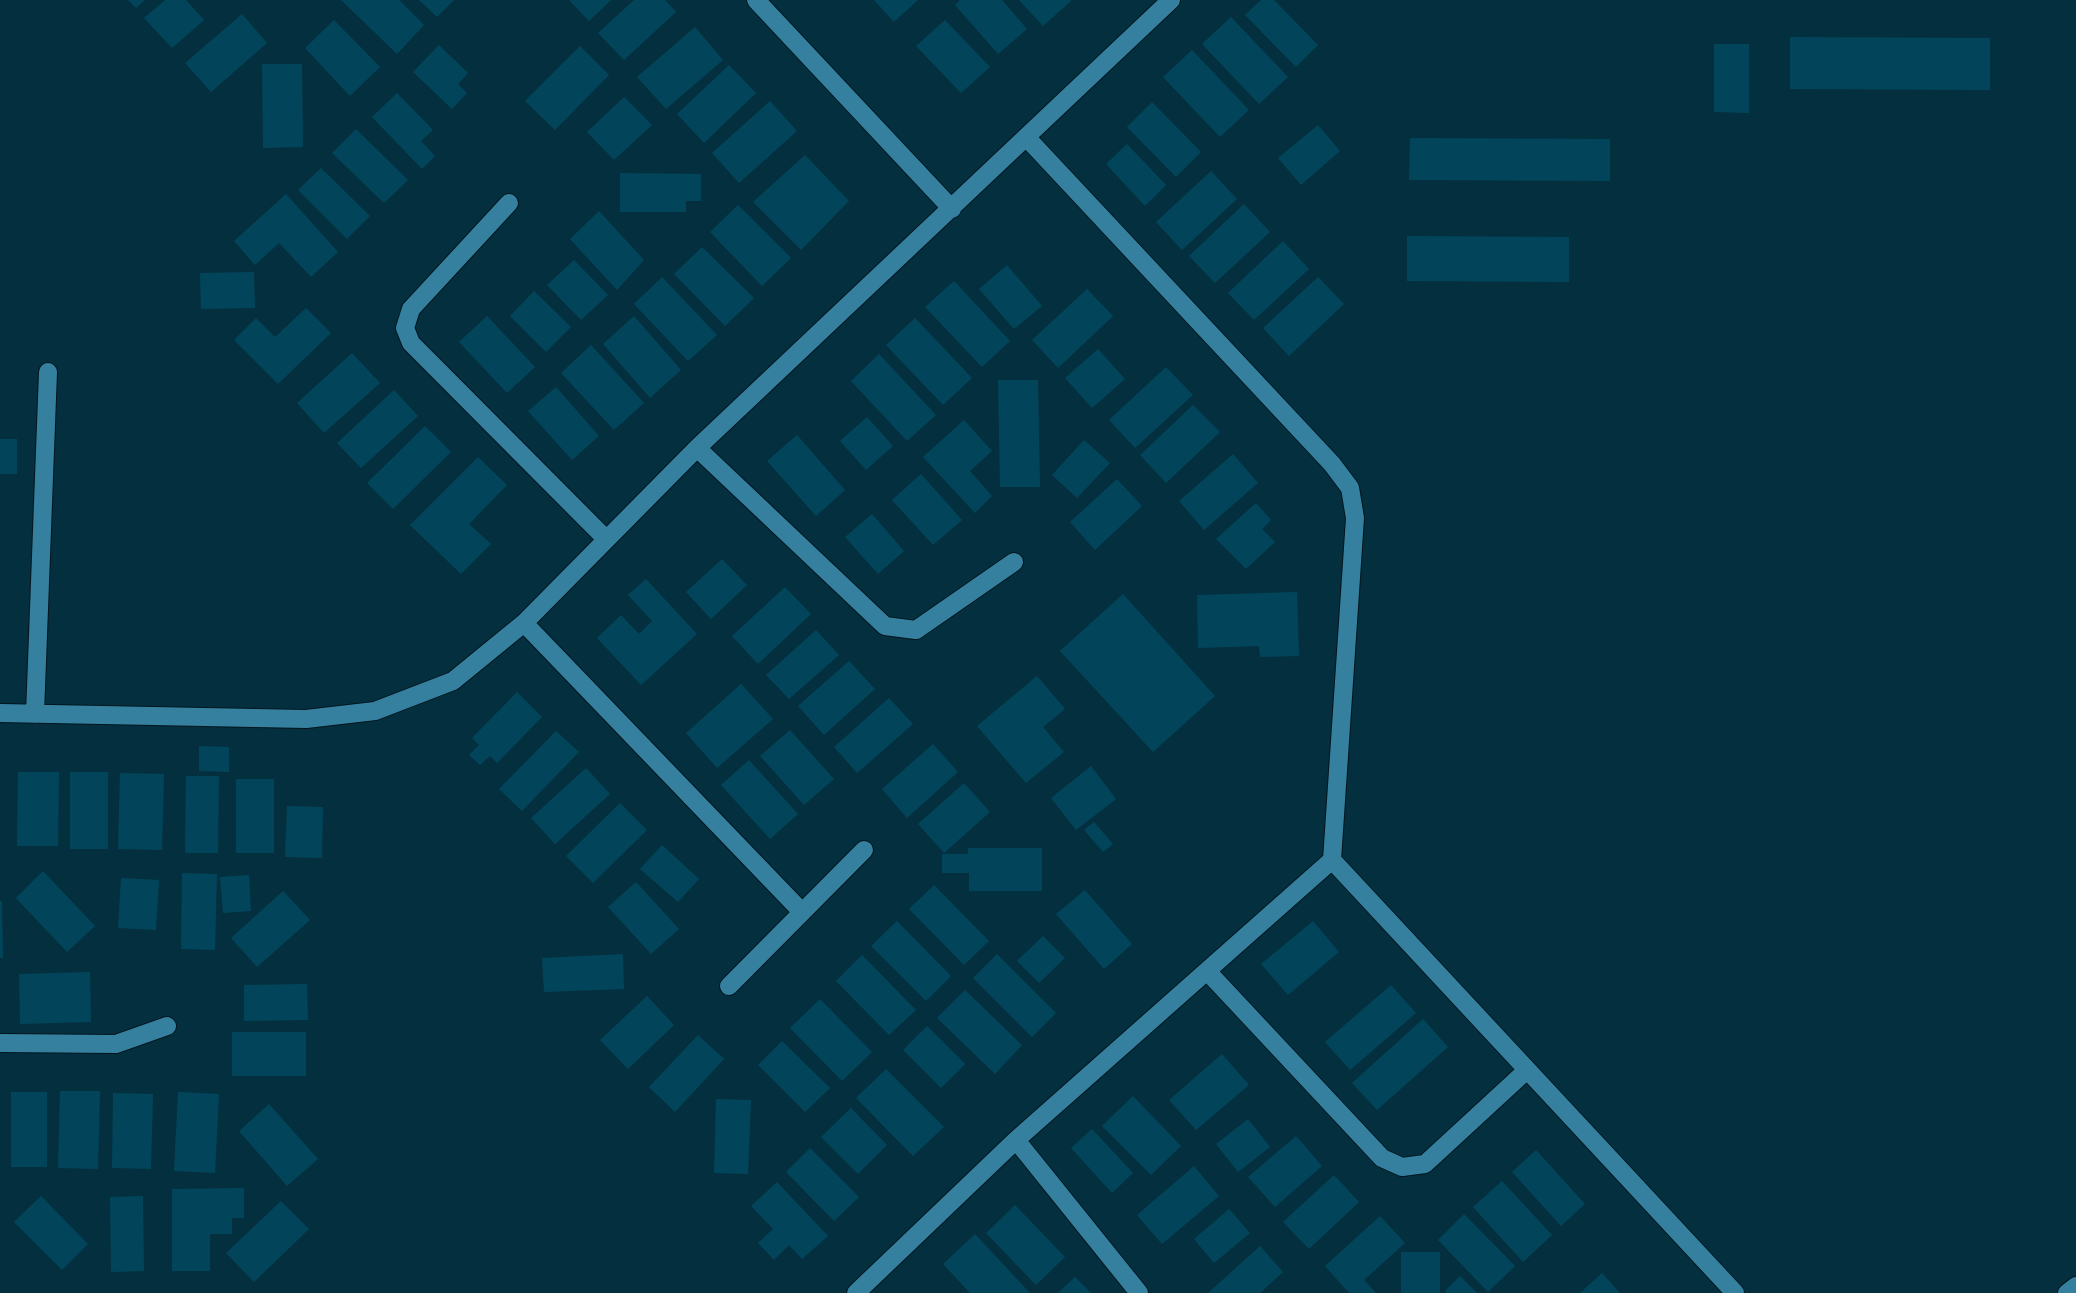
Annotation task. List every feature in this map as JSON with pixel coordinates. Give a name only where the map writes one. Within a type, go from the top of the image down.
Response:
[{"type":"street","points":[[0,713],[306,719],[375,711],[453,681],[524,623],[697,448],[1171,0]]},
{"type":"street","points":[[759,1],[952,209]]},
{"type":"street","points":[[856,1293],[1016,1140],[1332,860],[1355,518],[1350,488],[1332,464],[1277,404],[1027,138]]},
{"type":"street","points":[[509,203],[411,309],[405,328],[411,343],[606,539]]},
{"type":"street","points":[[35,714],[48,372]]},
{"type":"street","points":[[697,448],[885,626],[916,630],[1014,562]]},
{"type":"street","points":[[524,623],[802,912]]},
{"type":"street","points":[[729,986],[864,850]]},
{"type":"street","points":[[1332,860],[1735,1293]]},
{"type":"street","points":[[1207,971],[1382,1158],[1402,1167],[1425,1164],[1527,1070]]},
{"type":"street","points":[[0,1043],[116,1044],[167,1026]]},
{"type":"street","points":[[1016,1140],[1139,1293]]},
{"type":"street","points":[[2067,1293],[2076,1286]]},
{"type":"building","points":[[128,0],[145,0],[136,8]]},
{"type":"building","points":[[165,0],[186,0],[204,20],[172,48],[144,18]]},
{"type":"building","points":[[341,0],[399,0],[424,25],[397,54]]},
{"type":"building","points":[[419,0],[454,0],[437,17]]},
{"type":"building","points":[[569,0],[611,0],[589,21]]},
{"type":"building","points":[[634,0],[665,0],[676,12],[624,60],[598,33]]},
{"type":"building","points":[[874,0],[918,0],[894,22]]},
{"type":"building","points":[[960,0],[1002,0],[1027,29],[998,54],[955,5]]},
{"type":"building","points":[[1019,0],[1070,0],[1071,1],[1043,26]]},
{"type":"building","points":[[1261,0],[1274,0],[1318,45],[1296,67],[1245,15]]},
{"type":"building","points":[[242,14],[267,43],[211,92],[185,63]]},
{"type":"building","points":[[1231,17],[1288,77],[1259,104],[1202,44]]},
{"type":"building","points":[[334,20],[380,67],[350,96],[305,48]]},
{"type":"building","points":[[945,20],[990,67],[961,93],[916,46]]},
{"type":"building","points":[[695,27],[723,60],[666,109],[637,77]]},
{"type":"building","points":[[1790,37],[1990,38],[1990,90],[1790,89]]},
{"type":"building","points":[[1714,44],[1749,44],[1749,113],[1714,112]]},
{"type":"building","points":[[439,45],[468,73],[458,84],[467,93],[452,109],[413,72]]},
{"type":"building","points":[[580,46],[609,75],[555,130],[525,101]]},
{"type":"building","points":[[1192,50],[1249,110],[1220,137],[1163,77]]},
{"type":"building","points":[[262,64],[302,64],[303,147],[263,148]]},
{"type":"building","points":[[729,65],[756,93],[704,143],[677,114]]},
{"type":"building","points":[[397,93],[433,130],[421,141],[435,156],[422,169],[372,117]]},
{"type":"building","points":[[624,97],[652,125],[614,160],[587,132]]},
{"type":"building","points":[[770,101],[797,131],[739,183],[712,153]]},
{"type":"building","points":[[1152,102],[1201,152],[1176,177],[1127,127]]},
{"type":"building","points":[[1318,125],[1340,151],[1301,185],[1278,158]]},
{"type":"building","points":[[356,129],[408,180],[384,203],[332,153]]},
{"type":"building","points":[[1410,138],[1610,139],[1610,181],[1409,180]]},
{"type":"building","points":[[1127,144],[1166,185],[1145,206],[1106,164]]},
{"type":"building","points":[[805,155],[849,201],[801,250],[753,202]]},
{"type":"building","points":[[321,168],[370,216],[347,239],[298,190]]},
{"type":"building","points":[[1211,171],[1237,199],[1182,250],[1156,222]]},
{"type":"building","points":[[620,173],[701,174],[701,201],[686,201],[686,212],[620,212]]},
{"type":"building","points":[[286,194],[338,252],[311,277],[279,243],[255,265],[234,241]]},
{"type":"building","points":[[1244,204],[1270,232],[1215,283],[1189,256]]},
{"type":"building","points":[[738,205],[791,258],[762,286],[710,232]]},
{"type":"building","points":[[599,211],[644,260],[617,290],[570,239]]},
{"type":"building","points":[[1407,236],[1569,237],[1569,282],[1407,281]]},
{"type":"building","points":[[1283,241],[1309,269],[1254,320],[1228,293]]},
{"type":"building","points":[[702,247],[754,298],[725,326],[674,274]]},
{"type":"building","points":[[574,260],[608,295],[581,320],[547,285]]},
{"type":"building","points":[[1007,265],[1042,306],[1014,329],[979,289]]},
{"type":"building","points":[[254,272],[255,308],[201,309],[200,273]]},
{"type":"building","points":[[662,277],[717,335],[688,361],[634,304]]},
{"type":"building","points":[[1318,277],[1344,304],[1289,356],[1263,328]]},
{"type":"building","points":[[954,281],[1010,341],[982,367],[925,307]]},
{"type":"building","points":[[1087,289],[1113,316],[1058,368],[1032,340]]},
{"type":"building","points":[[534,291],[571,327],[546,352],[510,316]]},
{"type":"building","points":[[306,308],[331,333],[278,384],[234,340],[256,318],[275,337]]},
{"type":"building","points":[[487,316],[535,367],[507,393],[459,342]]},
{"type":"building","points":[[634,316],[681,370],[650,398],[603,344]]},
{"type":"building","points":[[915,318],[972,378],[943,405],[886,345]]},
{"type":"building","points":[[591,345],[644,403],[614,430],[561,373]]},
{"type":"building","points":[[1098,349],[1125,379],[1092,408],[1065,378]]},
{"type":"building","points":[[352,353],[380,383],[324,433],[297,403]]},
{"type":"building","points":[[879,354],[936,415],[907,441],[851,381]]},
{"type":"building","points":[[1166,367],[1193,395],[1135,448],[1109,420]]},
{"type":"building","points":[[998,380],[1038,380],[1040,487],[1000,487]]},
{"type":"building","points":[[556,387],[599,436],[572,460],[528,411]]},
{"type":"building","points":[[394,390],[418,416],[361,468],[337,443]]},
{"type":"building","points":[[1193,405],[1220,432],[1166,483],[1140,455]]},
{"type":"building","points":[[867,417],[893,446],[866,470],[840,441]]},
{"type":"building","points":[[964,420],[992,451],[970,471],[992,496],[975,513],[923,457]]},
{"type":"building","points":[[425,426],[451,452],[393,509],[367,483]]},
{"type":"building","points":[[797,435],[845,490],[816,516],[767,461]]},
{"type":"building","points":[[0,439],[17,439],[17,474],[0,474]]},
{"type":"building","points":[[1084,440],[1110,463],[1077,498],[1052,475]]},
{"type":"building","points":[[1233,454],[1258,483],[1204,530],[1179,501]]},
{"type":"building","points":[[478,457],[507,485],[469,524],[491,544],[461,574],[410,525]]},
{"type":"building","points":[[921,474],[962,520],[933,545],[892,500]]},
{"type":"building","points":[[1117,479],[1142,506],[1095,550],[1070,522]]},
{"type":"building","points":[[1256,503],[1271,520],[1262,529],[1275,542],[1246,569],[1216,539]]},
{"type":"building","points":[[872,514],[904,551],[878,574],[845,537]]},
{"type":"building","points":[[722,559],[747,585],[711,619],[686,592]]},
{"type":"building","points":[[646,579],[697,634],[641,685],[597,638],[621,615],[639,634],[652,621],[628,595]]},
{"type":"building","points":[[785,587],[811,614],[758,664],[732,636]]},
{"type":"building","points":[[1297,592],[1299,656],[1260,657],[1259,646],[1198,648],[1197,595]]},
{"type":"building","points":[[1123,594],[1215,696],[1153,752],[1060,651]]},
{"type":"building","points":[[816,630],[839,655],[789,699],[766,675]]},
{"type":"building","points":[[849,661],[875,689],[824,735],[798,706]]},
{"type":"building","points":[[1037,676],[1065,709],[1043,727],[1064,752],[1026,783],[977,726]]},
{"type":"building","points":[[741,684],[773,719],[717,768],[686,733]]},
{"type":"building","points":[[517,692],[542,717],[497,763],[490,756],[480,765],[469,755],[479,745],[472,738]]},
{"type":"building","points":[[889,698],[913,724],[857,773],[834,747]]},
{"type":"building","points":[[790,730],[834,779],[804,805],[760,756]]},
{"type":"building","points":[[556,731],[579,752],[522,811],[499,789]]},
{"type":"building","points":[[933,744],[958,772],[907,818],[882,789]]},
{"type":"building","points":[[199,746],[229,747],[229,772],[199,771]]},
{"type":"building","points":[[749,760],[798,814],[770,839],[721,785]]},
{"type":"building","points":[[1091,766],[1116,799],[1076,830],[1051,798]]},
{"type":"building","points":[[586,768],[610,794],[555,844],[531,818]]},
{"type":"building","points":[[18,772],[59,772],[58,846],[17,846]]},
{"type":"building","points":[[70,772],[108,772],[108,849],[70,849]]},
{"type":"building","points":[[120,773],[164,774],[162,850],[118,849]]},
{"type":"building","points":[[186,776],[219,776],[218,853],[185,853]]},
{"type":"building","points":[[236,779],[274,779],[274,853],[236,853]]},
{"type":"building","points":[[964,783],[990,812],[944,853],[918,824]]},
{"type":"building","points":[[620,803],[647,830],[593,883],[566,856]]},
{"type":"building","points":[[287,806],[323,807],[322,858],[285,857]]},
{"type":"building","points":[[1094,822],[1113,844],[1103,852],[1084,830]]},
{"type":"building","points":[[662,845],[699,879],[678,902],[640,869]]},
{"type":"building","points":[[968,848],[1042,848],[1042,891],[969,891],[969,873],[942,873],[942,854],[968,854]]},
{"type":"building","points":[[43,871],[95,926],[67,952],[16,898]]},
{"type":"building","points":[[182,873],[217,874],[215,950],[181,949]]},
{"type":"building","points":[[249,875],[251,911],[223,913],[220,877]]},
{"type":"building","points":[[121,878],[159,880],[156,930],[118,928]]},
{"type":"building","points":[[636,882],[679,929],[651,954],[608,907]]},
{"type":"building","points":[[934,885],[989,941],[964,965],[909,909]]},
{"type":"building","points":[[1085,890],[1132,944],[1104,969],[1056,914]]},
{"type":"building","points":[[283,891],[310,920],[257,967],[231,938]]},
{"type":"building","points":[[2,901],[3,958],[0,958]]},
{"type":"building","points":[[897,921],[951,976],[926,1001],[871,946]]},
{"type":"building","points":[[1313,921],[1339,952],[1288,995],[1261,964]]},
{"type":"building","points":[[1043,936],[1065,958],[1039,983],[1017,961]]},
{"type":"building","points":[[623,954],[624,989],[544,992],[542,958]]},
{"type":"building","points":[[997,954],[1056,1013],[1032,1037],[973,978]]},
{"type":"building","points":[[862,955],[916,1010],[889,1035],[836,981]]},
{"type":"building","points":[[90,972],[91,1022],[20,1024],[19,974]]},
{"type":"building","points":[[307,984],[308,1020],[244,1021],[244,985]]},
{"type":"building","points":[[1391,985],[1416,1013],[1350,1070],[1325,1042]]},
{"type":"building","points":[[965,990],[1022,1045],[995,1074],[937,1018]]},
{"type":"building","points":[[647,996],[674,1025],[628,1069],[600,1040]]},
{"type":"building","points":[[820,999],[872,1052],[842,1081],[790,1028]]},
{"type":"building","points":[[1423,1019],[1448,1047],[1377,1110],[1352,1083]]},
{"type":"building","points":[[927,1026],[965,1064],[941,1088],[903,1050]]},
{"type":"building","points":[[232,1032],[306,1032],[306,1076],[232,1076]]},
{"type":"building","points":[[698,1035],[724,1059],[675,1112],[649,1087]]},
{"type":"building","points":[[782,1041],[830,1088],[805,1112],[758,1065]]},
{"type":"building","points":[[1222,1054],[1249,1085],[1196,1130],[1169,1100]]},
{"type":"building","points":[[886,1069],[944,1127],[913,1156],[856,1098]]},
{"type":"building","points":[[60,1091],[100,1091],[98,1169],[58,1168]]},
{"type":"building","points":[[11,1092],[47,1092],[47,1167],[11,1167]]},
{"type":"building","points":[[178,1092],[219,1094],[215,1173],[174,1171]]},
{"type":"building","points":[[113,1093],[153,1094],[151,1169],[112,1168]]},
{"type":"building","points":[[1133,1096],[1181,1146],[1151,1175],[1102,1126]]},
{"type":"building","points":[[716,1099],[751,1100],[748,1174],[714,1173]]},
{"type":"building","points":[[269,1104],[318,1159],[287,1186],[239,1131]]},
{"type":"building","points":[[851,1108],[887,1145],[858,1174],[821,1137]]},
{"type":"building","points":[[1248,1119],[1270,1147],[1238,1172],[1216,1144]]},
{"type":"building","points":[[1092,1129],[1133,1173],[1112,1193],[1071,1148]]},
{"type":"building","points":[[1296,1136],[1322,1166],[1275,1207],[1248,1177]]},
{"type":"building","points":[[810,1148],[859,1197],[834,1221],[786,1172]]},
{"type":"building","points":[[1536,1150],[1585,1204],[1561,1226],[1512,1172]]},
{"type":"building","points":[[1194,1166],[1219,1196],[1162,1244],[1137,1215]]},
{"type":"building","points":[[1334,1175],[1359,1202],[1309,1249],[1283,1222]]},
{"type":"building","points":[[1502,1181],[1552,1235],[1523,1262],[1473,1207]]},
{"type":"building","points":[[777,1182],[828,1236],[802,1259],[789,1245],[774,1260],[758,1243],[773,1229],[751,1206]]},
{"type":"building","points":[[244,1188],[244,1218],[232,1218],[232,1234],[210,1234],[210,1271],[172,1271],[172,1189]]},
{"type":"building","points":[[41,1196],[88,1244],[62,1270],[14,1222]]},
{"type":"building","points":[[143,1196],[144,1271],[111,1272],[110,1197]]},
{"type":"building","points":[[281,1201],[309,1229],[254,1282],[226,1253]]},
{"type":"building","points":[[1015,1205],[1065,1257],[1036,1285],[986,1233]]},
{"type":"building","points":[[1229,1209],[1250,1233],[1214,1263],[1194,1239]]},
{"type":"building","points":[[1464,1214],[1515,1266],[1488,1292],[1438,1240]]},
{"type":"building","points":[[1380,1216],[1405,1243],[1364,1280],[1376,1293],[1349,1293],[1325,1266]]},
{"type":"building","points":[[975,1234],[1030,1293],[970,1293],[943,1264]]},
{"type":"building","points":[[1260,1246],[1283,1272],[1260,1293],[1208,1293]]},
{"type":"building","points":[[1401,1252],[1440,1252],[1440,1293],[1401,1293]]},
{"type":"building","points":[[1602,1273],[1620,1293],[1580,1293]]},
{"type":"building","points":[[1460,1276],[1477,1293],[1446,1293]]},
{"type":"building","points":[[1075,1277],[1091,1293],[1058,1293]]}]
